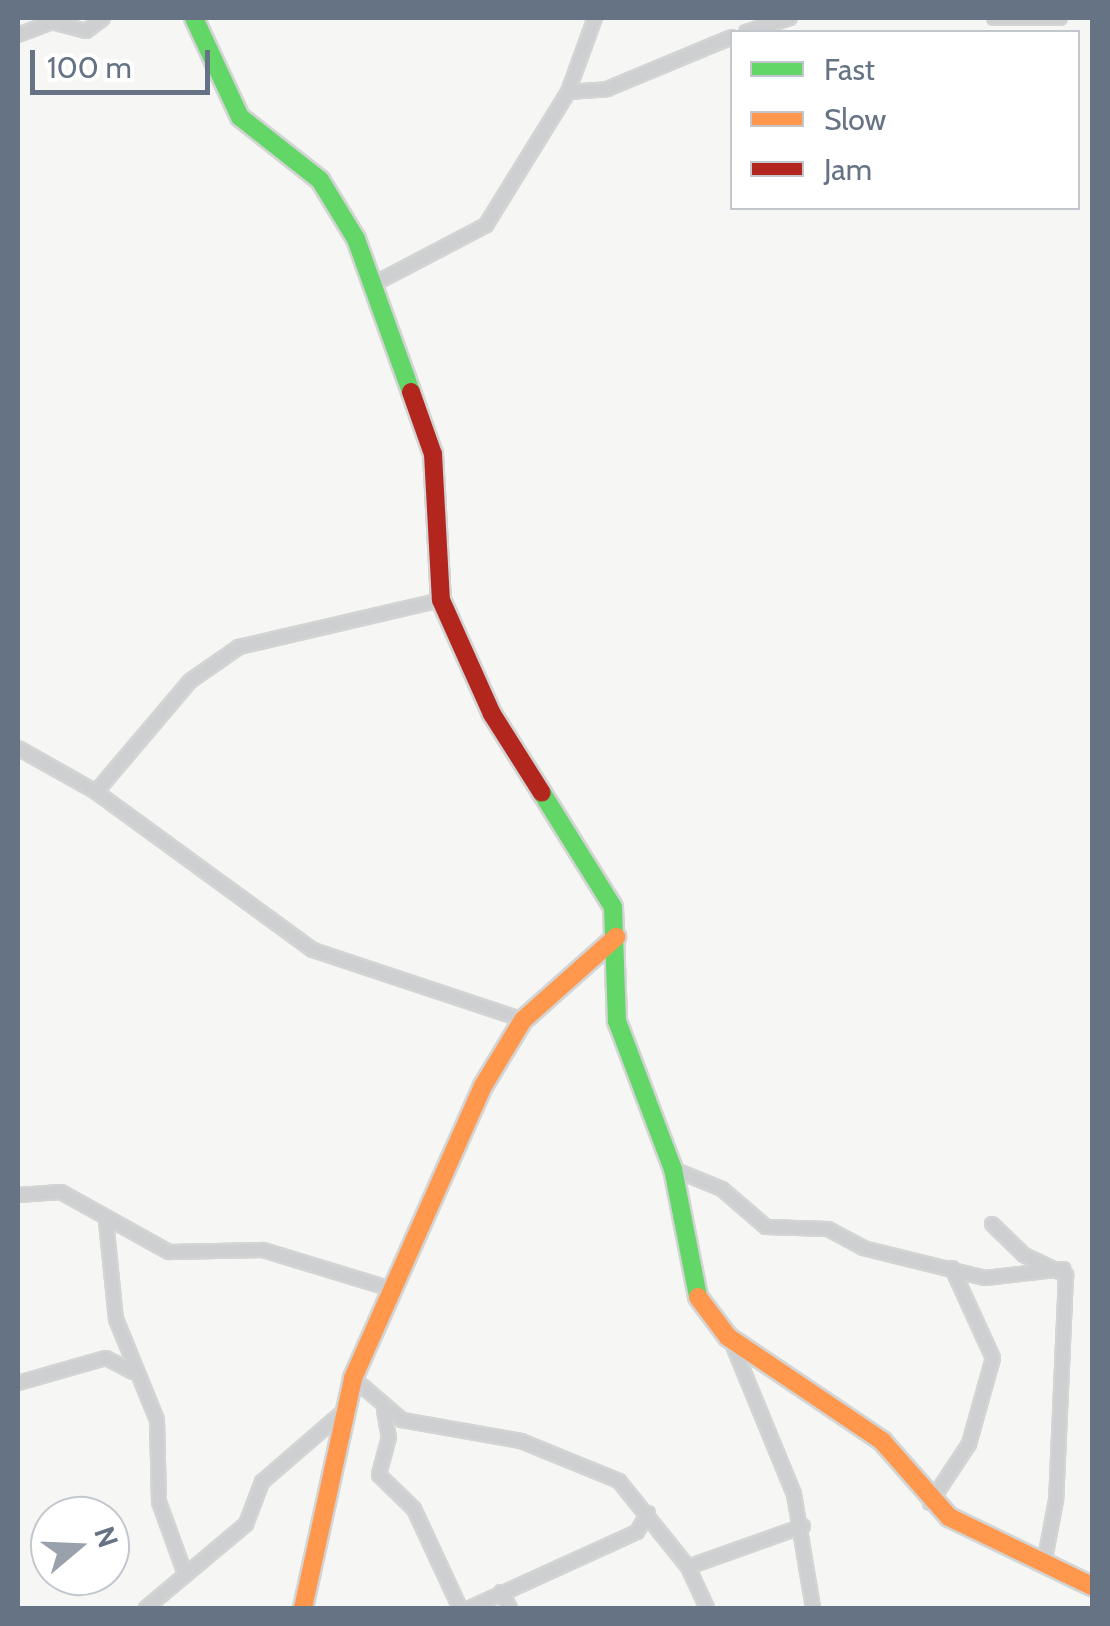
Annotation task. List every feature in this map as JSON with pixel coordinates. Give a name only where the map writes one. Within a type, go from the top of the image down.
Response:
[{"type":"street","points":[[18,35],[52,22],[86,31],[103,18]]},
{"type":"street","points":[[194,18],[240,117],[335,198],[370,286],[433,454],[442,600],[492,714],[602,886],[616,937],[617,1021],[674,1169],[684,1273],[728,1337],[803,1526],[812,1608]]},
{"type":"street","points":[[370,286],[486,225],[568,92],[595,18]]},
{"type":"street","points":[[752,30],[790,18]]},
{"type":"street","points":[[994,18],[1060,18]]},
{"type":"street","points":[[568,92],[607,89],[730,38]]},
{"type":"street","points":[[96,792],[190,681],[239,648],[442,600]]},
{"type":"street","points":[[18,748],[96,792],[313,950],[523,1020]]},
{"type":"street","points":[[304,1608],[352,1378],[391,1289],[523,1020],[616,937]]},
{"type":"street","points":[[674,1169],[722,1189],[766,1227],[820,1227],[863,1248],[985,1278],[1063,1269]]},
{"type":"street","points":[[18,1195],[61,1192],[106,1221],[169,1252],[263,1250],[391,1289]]},
{"type":"street","points":[[106,1221],[112,1302],[134,1372],[157,1420],[159,1502],[184,1571]]},
{"type":"street","points":[[992,1224],[1024,1255],[1063,1269]]},
{"type":"street","points":[[930,1503],[970,1444],[993,1358],[952,1268]]},
{"type":"street","points":[[1045,1559],[1056,1500],[1063,1269]]},
{"type":"street","points":[[728,1337],[882,1441],[930,1503],[1092,1586]]},
{"type":"street","points":[[18,1384],[106,1358],[134,1372]]},
{"type":"street","points":[[352,1378],[384,1410],[594,1467],[648,1514],[688,1566],[707,1608]]},
{"type":"street","points":[[146,1608],[184,1571],[246,1524],[262,1482],[345,1410]]},
{"type":"street","points":[[384,1410],[389,1437],[378,1475],[414,1508],[460,1608]]},
{"type":"street","points":[[470,1608],[636,1532],[648,1514]]},
{"type":"street","points":[[688,1566],[803,1526]]},
{"type":"street","points":[[501,1592],[510,1608]]},
{"type":"traffic: fast","points":[[194,18],[240,117],[320,180],[356,239],[411,392]]},
{"type":"traffic: fast","points":[[542,793],[613,907],[617,1021],[673,1169],[698,1297]]},
{"type":"traffic: slow","points":[[303,1608],[353,1378],[483,1086],[523,1020],[616,937]]},
{"type":"traffic: slow","points":[[698,1297],[728,1337],[882,1441],[949,1517],[1092,1586]]},
{"type":"traffic: jam","points":[[411,392],[433,454],[441,600],[492,714],[542,793]]}]
